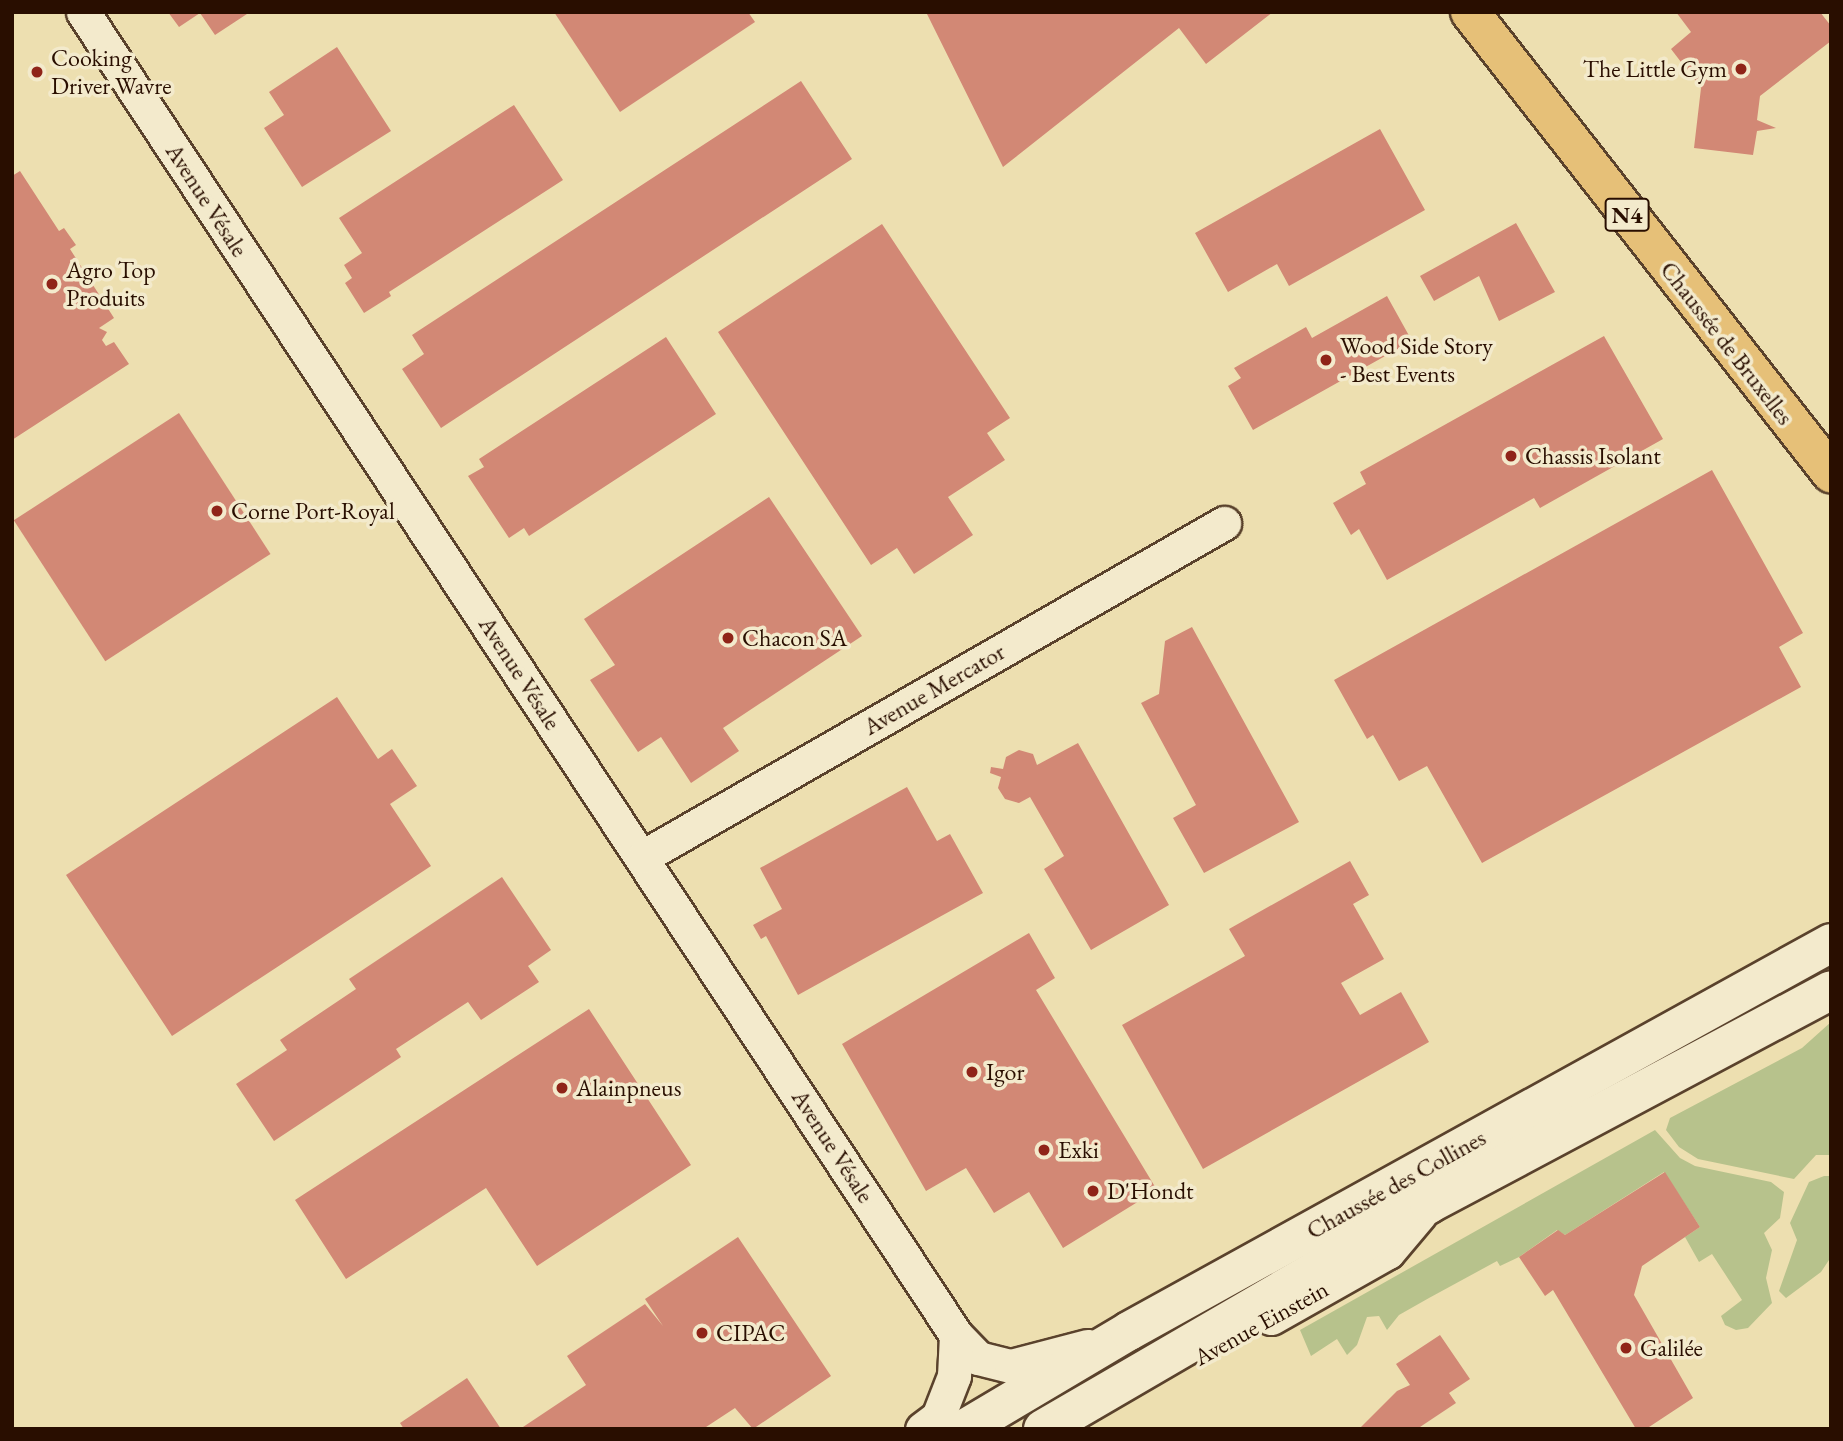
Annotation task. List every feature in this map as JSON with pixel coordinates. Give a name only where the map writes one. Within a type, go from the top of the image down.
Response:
[{"type":"main road","name":"Chaussée de Bruxelles","points":[[1470,12],[1831,473]]},
{"type":"main road","name":"Chaussée des Collines","points":[[964,1429],[1129,1331],[1831,943]]},
{"type":"main road","name":"Chaussée des Collines","points":[[1043,1429],[1429,1203],[1831,990]]},
{"type":"street","name":"Avenue Vésale","points":[[83,12],[644,856],[956,1335],[978,1358],[1011,1366],[1067,1354],[1129,1331]]},
{"type":"street","name":"Avenue Mercator","points":[[644,856],[1224,523]]},
{"type":"street","name":"Avenue Einstein","points":[[1083,1429],[1086,1422],[1388,1252],[1429,1203]]},
{"type":"street","points":[[922,1429],[938,1417],[954,1376],[956,1335]]},
{"type":"green space","points":[[1831,1022],[1831,1155],[1816,1155],[1794,1179],[1698,1159],[1679,1147],[1666,1130],[1670,1118],[1802,1048]]},
{"type":"green space","points":[[1655,1130],[1680,1158],[1695,1166],[1771,1182],[1784,1192],[1780,1218],[1764,1233],[1772,1250],[1766,1278],[1772,1303],[1748,1328],[1736,1330],[1725,1325],[1721,1316],[1742,1300],[1712,1254],[1699,1262],[1685,1237],[1700,1227],[1664,1172],[1565,1235],[1557,1230],[1519,1257],[1500,1266],[1497,1261],[1399,1315],[1387,1330],[1379,1316],[1367,1317],[1357,1345],[1347,1355],[1337,1339],[1311,1356],[1300,1330]]},
{"type":"green space","points":[[1831,1176],[1831,1257],[1821,1272],[1786,1298],[1779,1291],[1797,1240],[1790,1223],[1809,1182]]},
{"type":"building","points":[[168,12],[250,12],[215,35],[200,13],[179,27]]},
{"type":"building","points":[[554,12],[748,12],[755,22],[620,112]]},
{"type":"building","points":[[926,12],[1273,12],[1206,64],[1179,28],[1003,167]]},
{"type":"building","name":"The Little Gym","points":[[1676,12],[1820,12],[1831,26],[1831,41],[1760,96],[1757,120],[1776,128],[1757,131],[1753,155],[1694,148],[1701,88],[1671,49],[1691,32]]},
{"type":"building","points":[[337,47],[391,131],[302,187],[264,128],[284,115],[269,92]]},
{"type":"building","points":[[801,81],[852,159],[441,428],[402,369],[424,354],[412,335]]},
{"type":"building","points":[[514,105],[563,180],[389,292],[391,296],[364,313],[345,283],[352,278],[344,265],[362,253],[339,218]]},
{"type":"building","points":[[1380,129],[1425,210],[1289,286],[1277,264],[1228,292],[1195,233]]},
{"type":"building","name":"Agro Top Produits","points":[[20,171],[59,231],[64,228],[76,245],[70,249],[114,318],[99,328],[107,332],[102,340],[106,346],[114,342],[129,364],[12,440],[12,176]]},
{"type":"building","points":[[1516,223],[1555,292],[1499,321],[1479,276],[1434,301],[1420,276]]},
{"type":"building","points":[[882,224],[1010,418],[987,433],[1005,460],[948,497],[973,535],[914,574],[897,548],[871,565],[718,332]]},
{"type":"building","name":"Wood Side Story - Best Events","points":[[1387,296],[1412,341],[1253,430],[1228,386],[1241,378],[1234,368],[1306,327],[1312,338]]},
{"type":"building","name":"Chassis Isolant","points":[[1604,336],[1663,439],[1540,508],[1534,498],[1387,580],[1359,529],[1351,535],[1333,503],[1366,484],[1360,472]]},
{"type":"building","points":[[666,337],[716,414],[529,536],[524,528],[509,538],[468,476],[484,467],[479,459]]},
{"type":"building","points":[[179,413],[270,554],[105,661],[14,520]]},
{"type":"building","points":[[1712,470],[1803,633],[1779,647],[1801,687],[1482,863],[1427,766],[1399,781],[1373,735],[1367,739],[1334,680]]},
{"type":"building","name":"Chacon SA","points":[[769,497],[862,636],[723,728],[739,751],[691,783],[661,737],[638,752],[590,680],[615,665],[584,619]]},
{"type":"building","points":[[1192,627],[1299,822],[1204,873],[1173,818],[1196,805],[1141,703],[1159,694],[1165,641]]},
{"type":"building","points":[[337,697],[378,759],[392,749],[417,786],[390,804],[431,866],[172,1036],[66,875]]},
{"type":"building","points":[[1078,743],[1169,905],[1091,950],[1044,869],[1064,856],[1030,797],[1019,803],[1005,799],[998,788],[1001,777],[990,773],[991,767],[1003,769],[1006,757],[1019,750],[1033,754],[1037,765]]},
{"type":"building","points":[[907,787],[937,841],[950,834],[983,893],[798,995],[766,936],[761,939],[753,925],[782,909],[760,868]]},
{"type":"building","points":[[1350,861],[1369,895],[1353,904],[1384,959],[1341,983],[1360,1015],[1401,992],[1429,1042],[1203,1169],[1122,1025],[1245,956],[1229,929]]},
{"type":"building","points":[[502,877],[551,950],[528,966],[539,982],[481,1020],[468,1002],[396,1049],[401,1057],[274,1141],[236,1084],[287,1050],[280,1040],[356,989],[349,979]]},
{"type":"building","name":"Igor","points":[[1029,933],[1055,978],[1036,990],[1157,1190],[1063,1248],[1029,1192],[994,1213],[966,1168],[926,1191],[842,1044]]},
{"type":"building","points":[[589,1009],[691,1165],[537,1266],[486,1188],[346,1279],[295,1200]]},
{"type":"building","name":"Galilée","points":[[1665,1172],[1700,1227],[1642,1266],[1634,1295],[1693,1398],[1646,1429],[1636,1429],[1553,1290],[1545,1296],[1519,1257],[1558,1230],[1565,1235]]},
{"type":"building","name":"CIPAC","points":[[738,1237],[831,1376],[753,1429],[735,1408],[703,1429],[520,1429],[586,1385],[567,1356],[645,1304],[663,1326],[645,1299]]},
{"type":"building","points":[[1440,1335],[1470,1379],[1449,1393],[1456,1403],[1417,1429],[1359,1429],[1397,1391],[1410,1385],[1396,1364]]},
{"type":"building","points":[[467,1378],[501,1429],[404,1429],[400,1423]]},
{"type":"place","name":"The Little Gym","points":[[1741,69]]},
{"type":"place","name":"Cooking Driver Wavre","points":[[37,72]]},
{"type":"place","name":"Agro Top Produits","points":[[52,284]]},
{"type":"place","name":"Wood Side Story - Best Events","points":[[1326,360]]},
{"type":"place","name":"Chassis Isolant","points":[[1511,456]]},
{"type":"place","name":"Corne Port-Royal","points":[[217,511]]},
{"type":"place","name":"Chacon SA","points":[[728,638]]},
{"type":"place","name":"Igor","points":[[972,1072]]},
{"type":"place","name":"Alainpneus","points":[[562,1088]]},
{"type":"place","name":"Exki","points":[[1044,1150]]},
{"type":"place","name":"D'Hondt","points":[[1093,1191]]},
{"type":"place","name":"CIPAC","points":[[702,1333]]},
{"type":"place","name":"Galilée","points":[[1626,1348]]}]
